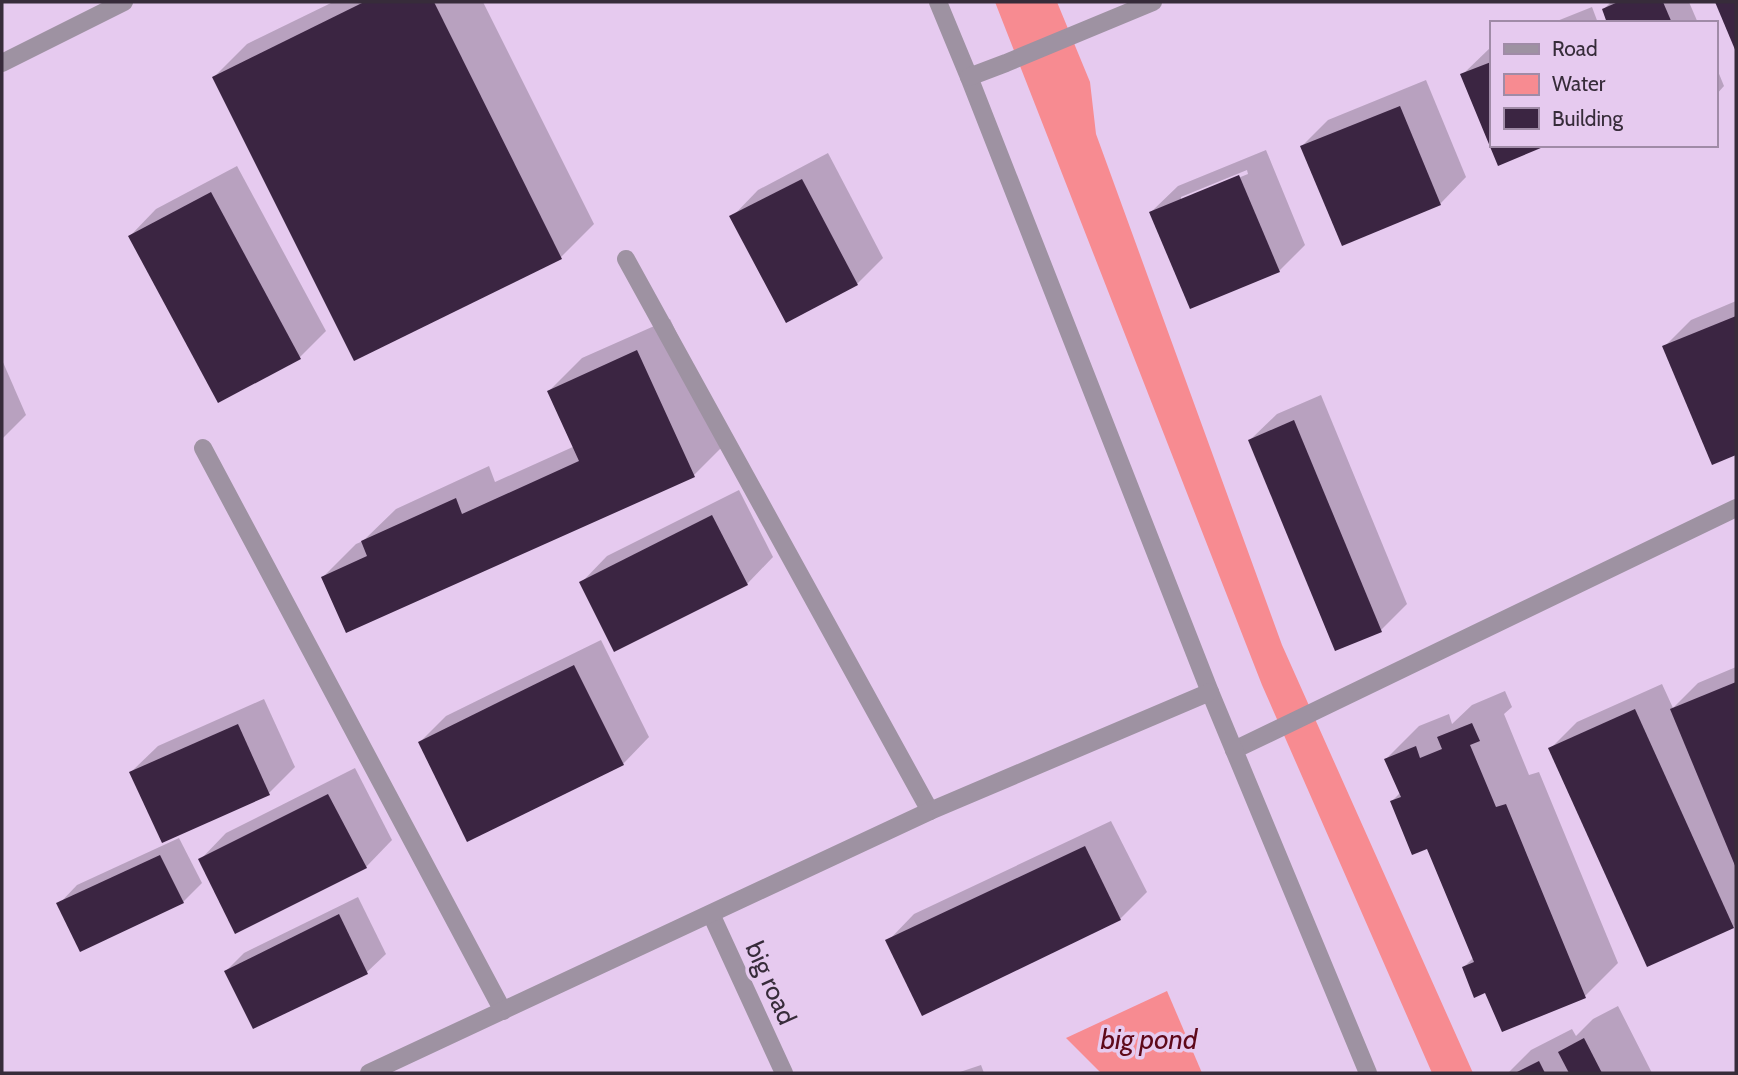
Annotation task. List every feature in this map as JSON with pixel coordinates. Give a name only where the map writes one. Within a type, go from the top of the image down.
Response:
[{"type":"street","points":[[2,63],[124,2]]},
{"type":"street","points":[[938,2],[1210,692],[1368,1073]]},
{"type":"street","points":[[969,77],[1153,2]]},
{"type":"street","points":[[626,260],[930,811]]},
{"type":"street","points":[[203,448],[503,1011]]},
{"type":"street","points":[[1234,750],[1736,508]]},
{"type":"street","points":[[369,1073],[930,811],[1210,692]]},
{"type":"street","name":"big road","points":[[711,914],[783,1073]]},
{"type":"water","points":[[995,2],[1057,2],[1090,82],[1096,134],[1282,645],[1473,1073],[1432,1073],[1262,685]]},
{"type":"water","name":"big pond","points":[[1167,991],[1202,1073],[1101,1073],[1066,1038]]},
{"type":"building","points":[[364,2],[434,2],[562,259],[354,361],[212,77]]},
{"type":"building","points":[[1618,2],[1663,2],[1671,21],[1606,21],[1602,9]]},
{"type":"building","points":[[1715,2],[1736,2],[1736,52]]},
{"type":"building","points":[[1490,62],[1490,147],[1460,74]]},
{"type":"building","points":[[1400,106],[1441,205],[1342,246],[1300,146]]},
{"type":"building","points":[[1490,147],[1543,147],[1498,166]]},
{"type":"building","points":[[1239,175],[1280,272],[1190,309],[1149,212]]},
{"type":"building","points":[[802,179],[858,285],[786,323],[729,216]]},
{"type":"building","points":[[211,192],[301,359],[218,403],[128,236]]},
{"type":"building","points":[[1736,316],[1736,455],[1712,465],[1662,346]]},
{"type":"building","points":[[637,350],[695,477],[346,633],[321,577],[367,556],[361,541],[456,498],[462,514],[579,461],[547,391]]},
{"type":"building","points":[[1294,420],[1382,632],[1335,651],[1248,440]]},
{"type":"building","points":[[712,515],[748,585],[614,652],[579,582]]},
{"type":"building","points":[[574,665],[624,765],[467,842],[418,742]]},
{"type":"building","points":[[1736,682],[1736,868],[1670,709]]},
{"type":"building","points":[[1635,709],[1734,928],[1647,967],[1548,748]]},
{"type":"building","points":[[1472,723],[1480,741],[1470,745],[1496,807],[1506,804],[1586,998],[1502,1032],[1485,993],[1474,998],[1462,967],[1474,962],[1427,849],[1412,855],[1390,801],[1401,797],[1384,759],[1416,746],[1420,758],[1442,749],[1437,737]]},
{"type":"building","points":[[238,724],[270,795],[162,843],[129,772]]},
{"type":"building","points":[[328,794],[367,868],[235,934],[198,859]]},
{"type":"building","points":[[1085,846],[1121,920],[922,1016],[885,940]]},
{"type":"building","points":[[160,855],[184,903],[80,952],[56,903]]},
{"type":"building","points":[[339,914],[368,974],[253,1029],[224,971]]},
{"type":"building","points":[[1584,1038],[1602,1073],[1569,1073],[1558,1052]]},
{"type":"building","points":[[1539,1061],[1545,1073],[1515,1073]]}]
